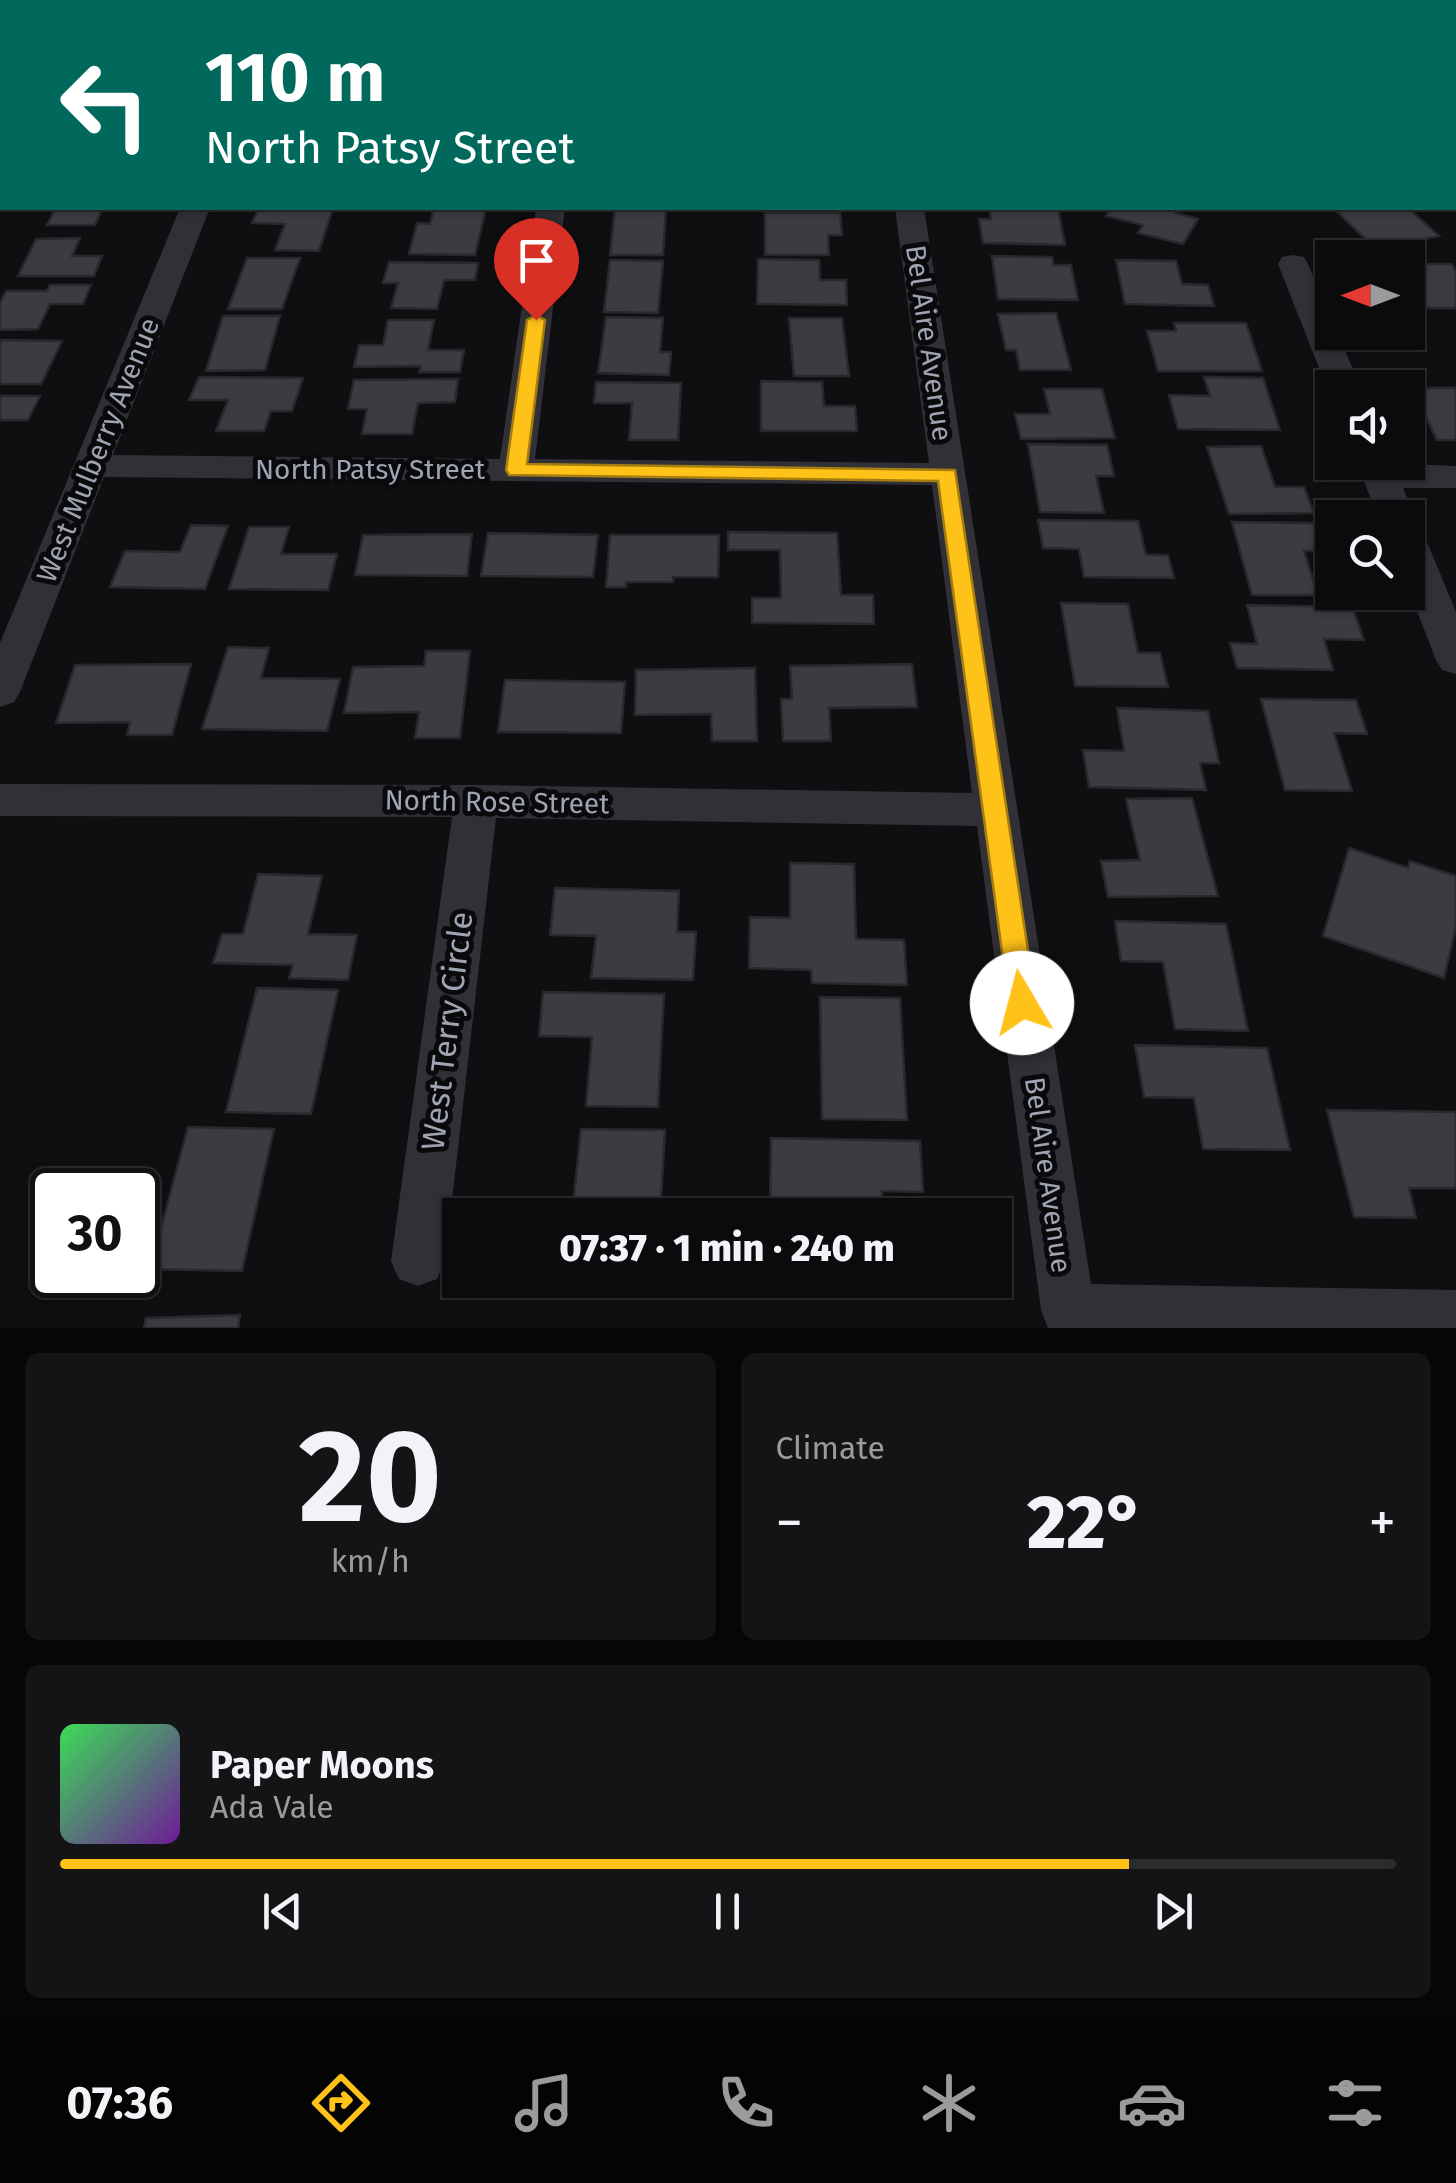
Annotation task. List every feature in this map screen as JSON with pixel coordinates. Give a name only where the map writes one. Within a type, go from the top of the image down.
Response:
[{"type":"street","name":"West Mulberry Avenue","points":[[0,692],[193,210]]},
{"type":"street","points":[[516,470],[550,210]]},
{"type":"street","name":"Bel Aire Avenue","points":[[910,210],[1068,1310],[1450,1320]]},
{"type":"street","points":[[1292,264],[1336,370]]},
{"type":"street","name":"North Patsy Street","points":[[92,466],[948,474]]},
{"type":"street","points":[[1425,474],[1456,477]]},
{"type":"street","points":[[1425,584],[1456,660]]},
{"type":"street","name":"North Rose Street","points":[[0,800],[476,801],[994,810]]},
{"type":"street","name":"West Terry Circle","points":[[418,1261],[476,801]]},
{"type":"building","points":[[55,210],[102,210],[95,225],[47,225]]},
{"type":"building","points":[[258,210],[332,211],[319,251],[275,250],[285,224],[252,223]]},
{"type":"building","points":[[434,210],[486,210],[475,255],[409,254],[417,223],[430,224]]},
{"type":"building","points":[[615,210],[666,210],[663,255],[610,255]]},
{"type":"building","points":[[989,210],[1058,210],[1065,245],[983,243],[979,219],[991,219]]},
{"type":"building","points":[[1110,210],[1178,210],[1176,213],[1198,219],[1183,244],[1138,233],[1143,225],[1106,216]]},
{"type":"building","points":[[1335,210],[1410,210],[1439,236],[1367,240]]},
{"type":"building","points":[[765,213],[840,213],[842,235],[828,235],[829,255],[765,255]]},
{"type":"building","points":[[80,238],[72,256],[102,256],[94,276],[18,276],[36,239]]},
{"type":"building","points":[[992,256],[1052,257],[1054,265],[1071,265],[1078,300],[998,299]]},
{"type":"building","points":[[247,258],[300,258],[282,309],[228,309]]},
{"type":"building","points":[[758,259],[819,260],[820,280],[846,280],[847,305],[757,304]]},
{"type":"building","points":[[610,260],[663,261],[658,313],[604,312]]},
{"type":"building","points":[[1116,260],[1176,261],[1182,284],[1208,285],[1214,306],[1125,304]]},
{"type":"building","points":[[389,262],[478,263],[475,280],[444,280],[437,309],[391,308],[398,283],[383,283]]},
{"type":"building","points":[[1425,264],[1452,264],[1456,272],[1456,308],[1425,308]]},
{"type":"building","points":[[50,285],[91,285],[83,304],[50,304],[38,329],[0,330],[0,303],[6,291],[47,291]]},
{"type":"building","points":[[1056,313],[1071,370],[1020,370],[1016,350],[1006,350],[998,314]]},
{"type":"building","points":[[223,316],[280,316],[265,370],[206,371]]},
{"type":"building","points":[[606,317],[663,318],[660,352],[671,352],[669,375],[598,373]]},
{"type":"building","points":[[789,318],[842,318],[849,376],[794,376]]},
{"type":"building","points":[[388,320],[434,320],[428,350],[464,350],[460,372],[419,372],[421,366],[354,367],[359,345],[383,345]]},
{"type":"building","points":[[1174,323],[1246,323],[1262,371],[1158,371],[1147,331],[1176,331]]},
{"type":"building","points":[[0,340],[62,341],[41,384],[0,384]]},
{"type":"building","points":[[199,377],[303,378],[292,411],[271,411],[264,431],[216,431],[228,400],[189,400]]},
{"type":"building","points":[[1204,377],[1263,378],[1280,430],[1178,429],[1169,395],[1210,396]]},
{"type":"building","points":[[458,379],[455,402],[418,403],[412,434],[362,434],[367,409],[348,409],[354,380]]},
{"type":"building","points":[[761,381],[822,382],[824,406],[855,406],[857,431],[761,431]]},
{"type":"building","points":[[596,382],[681,383],[678,440],[629,440],[632,403],[594,403]]},
{"type":"building","points":[[1425,388],[1456,388],[1456,440],[1437,440],[1425,415]]},
{"type":"building","points":[[1044,389],[1102,389],[1115,438],[1021,439],[1015,414],[1050,414]]},
{"type":"building","points":[[0,396],[40,396],[28,420],[0,420]]},
{"type":"building","points":[[1028,444],[1107,445],[1114,476],[1096,476],[1104,513],[1040,512]]},
{"type":"building","points":[[1261,446],[1275,487],[1304,487],[1314,513],[1229,514],[1207,447]]},
{"type":"building","points":[[1038,520],[1138,521],[1146,555],[1168,555],[1174,578],[1084,577],[1079,549],[1043,548]]},
{"type":"building","points":[[1232,522],[1315,523],[1315,551],[1304,551],[1315,595],[1252,595]]},
{"type":"building","points":[[191,525],[228,526],[205,589],[110,587],[125,551],[180,552]]},
{"type":"building","points":[[249,527],[289,527],[281,554],[337,554],[328,590],[229,589]]},
{"type":"building","points":[[728,532],[837,533],[841,595],[873,595],[874,624],[752,623],[752,598],[781,598],[780,550],[728,550]]},
{"type":"building","points":[[488,533],[598,535],[593,577],[481,576]]},
{"type":"building","points":[[472,534],[467,576],[355,575],[363,535]]},
{"type":"building","points":[[610,535],[719,535],[718,577],[673,577],[673,582],[626,582],[626,587],[606,587]]},
{"type":"building","points":[[1061,603],[1128,604],[1138,653],[1160,653],[1168,687],[1075,686]]},
{"type":"building","points":[[1247,605],[1353,610],[1364,640],[1324,639],[1333,670],[1237,668],[1230,643],[1257,644]]},
{"type":"building","points":[[228,647],[269,648],[261,678],[340,679],[327,731],[202,729]]},
{"type":"building","points":[[426,651],[470,651],[460,738],[415,738],[419,712],[344,713],[353,667],[424,666]]},
{"type":"building","points":[[191,664],[172,735],[127,735],[130,722],[56,723],[75,665]]},
{"type":"building","points":[[912,664],[917,707],[829,708],[831,741],[783,741],[781,699],[792,699],[790,666]]},
{"type":"building","points":[[755,668],[757,741],[712,741],[711,714],[635,715],[636,670]]},
{"type":"building","points":[[505,680],[625,682],[621,733],[498,732]]},
{"type":"building","points":[[1261,699],[1356,700],[1367,734],[1334,733],[1352,791],[1285,790]]},
{"type":"building","points":[[1117,708],[1208,711],[1219,763],[1200,763],[1206,790],[1089,787],[1083,750],[1124,751]]},
{"type":"building","points":[[1192,798],[1218,896],[1108,897],[1101,861],[1140,860],[1126,799]]},
{"type":"building","points":[[1349,848],[1408,868],[1410,861],[1456,876],[1456,926],[1444,978],[1323,936]]},
{"type":"building","points":[[790,863],[854,864],[856,939],[904,940],[907,985],[812,983],[811,970],[749,968],[750,917],[790,918]]},
{"type":"building","points":[[258,874],[322,876],[308,934],[357,935],[348,980],[289,978],[293,965],[213,963],[222,934],[243,934]]},
{"type":"building","points":[[555,888],[679,891],[677,932],[696,932],[693,980],[591,978],[596,936],[550,935]]},
{"type":"building","points":[[1115,921],[1226,924],[1248,1031],[1175,1029],[1163,962],[1121,961]]},
{"type":"building","points":[[257,988],[338,990],[311,1114],[226,1112]]},
{"type":"building","points":[[543,992],[664,994],[658,1107],[586,1106],[592,1037],[539,1036]]},
{"type":"building","points":[[820,997],[900,998],[907,1120],[822,1119]]},
{"type":"building","points":[[1135,1045],[1267,1048],[1290,1150],[1203,1149],[1194,1098],[1144,1097]]},
{"type":"building","points":[[1327,1110],[1456,1112],[1456,1188],[1409,1188],[1416,1218],[1354,1217]]},
{"type":"building","points":[[188,1127],[274,1129],[242,1271],[160,1269],[160,1232]]},
{"type":"building","points":[[581,1129],[665,1130],[661,1198],[574,1198]]},
{"type":"building","points":[[771,1138],[920,1141],[923,1192],[882,1191],[882,1198],[770,1198]]},
{"type":"building","points":[[240,1315],[238,1328],[144,1328],[146,1318]]},
{"type":"route","points":[[536,320],[516,470],[948,474],[1022,1003]]}]
